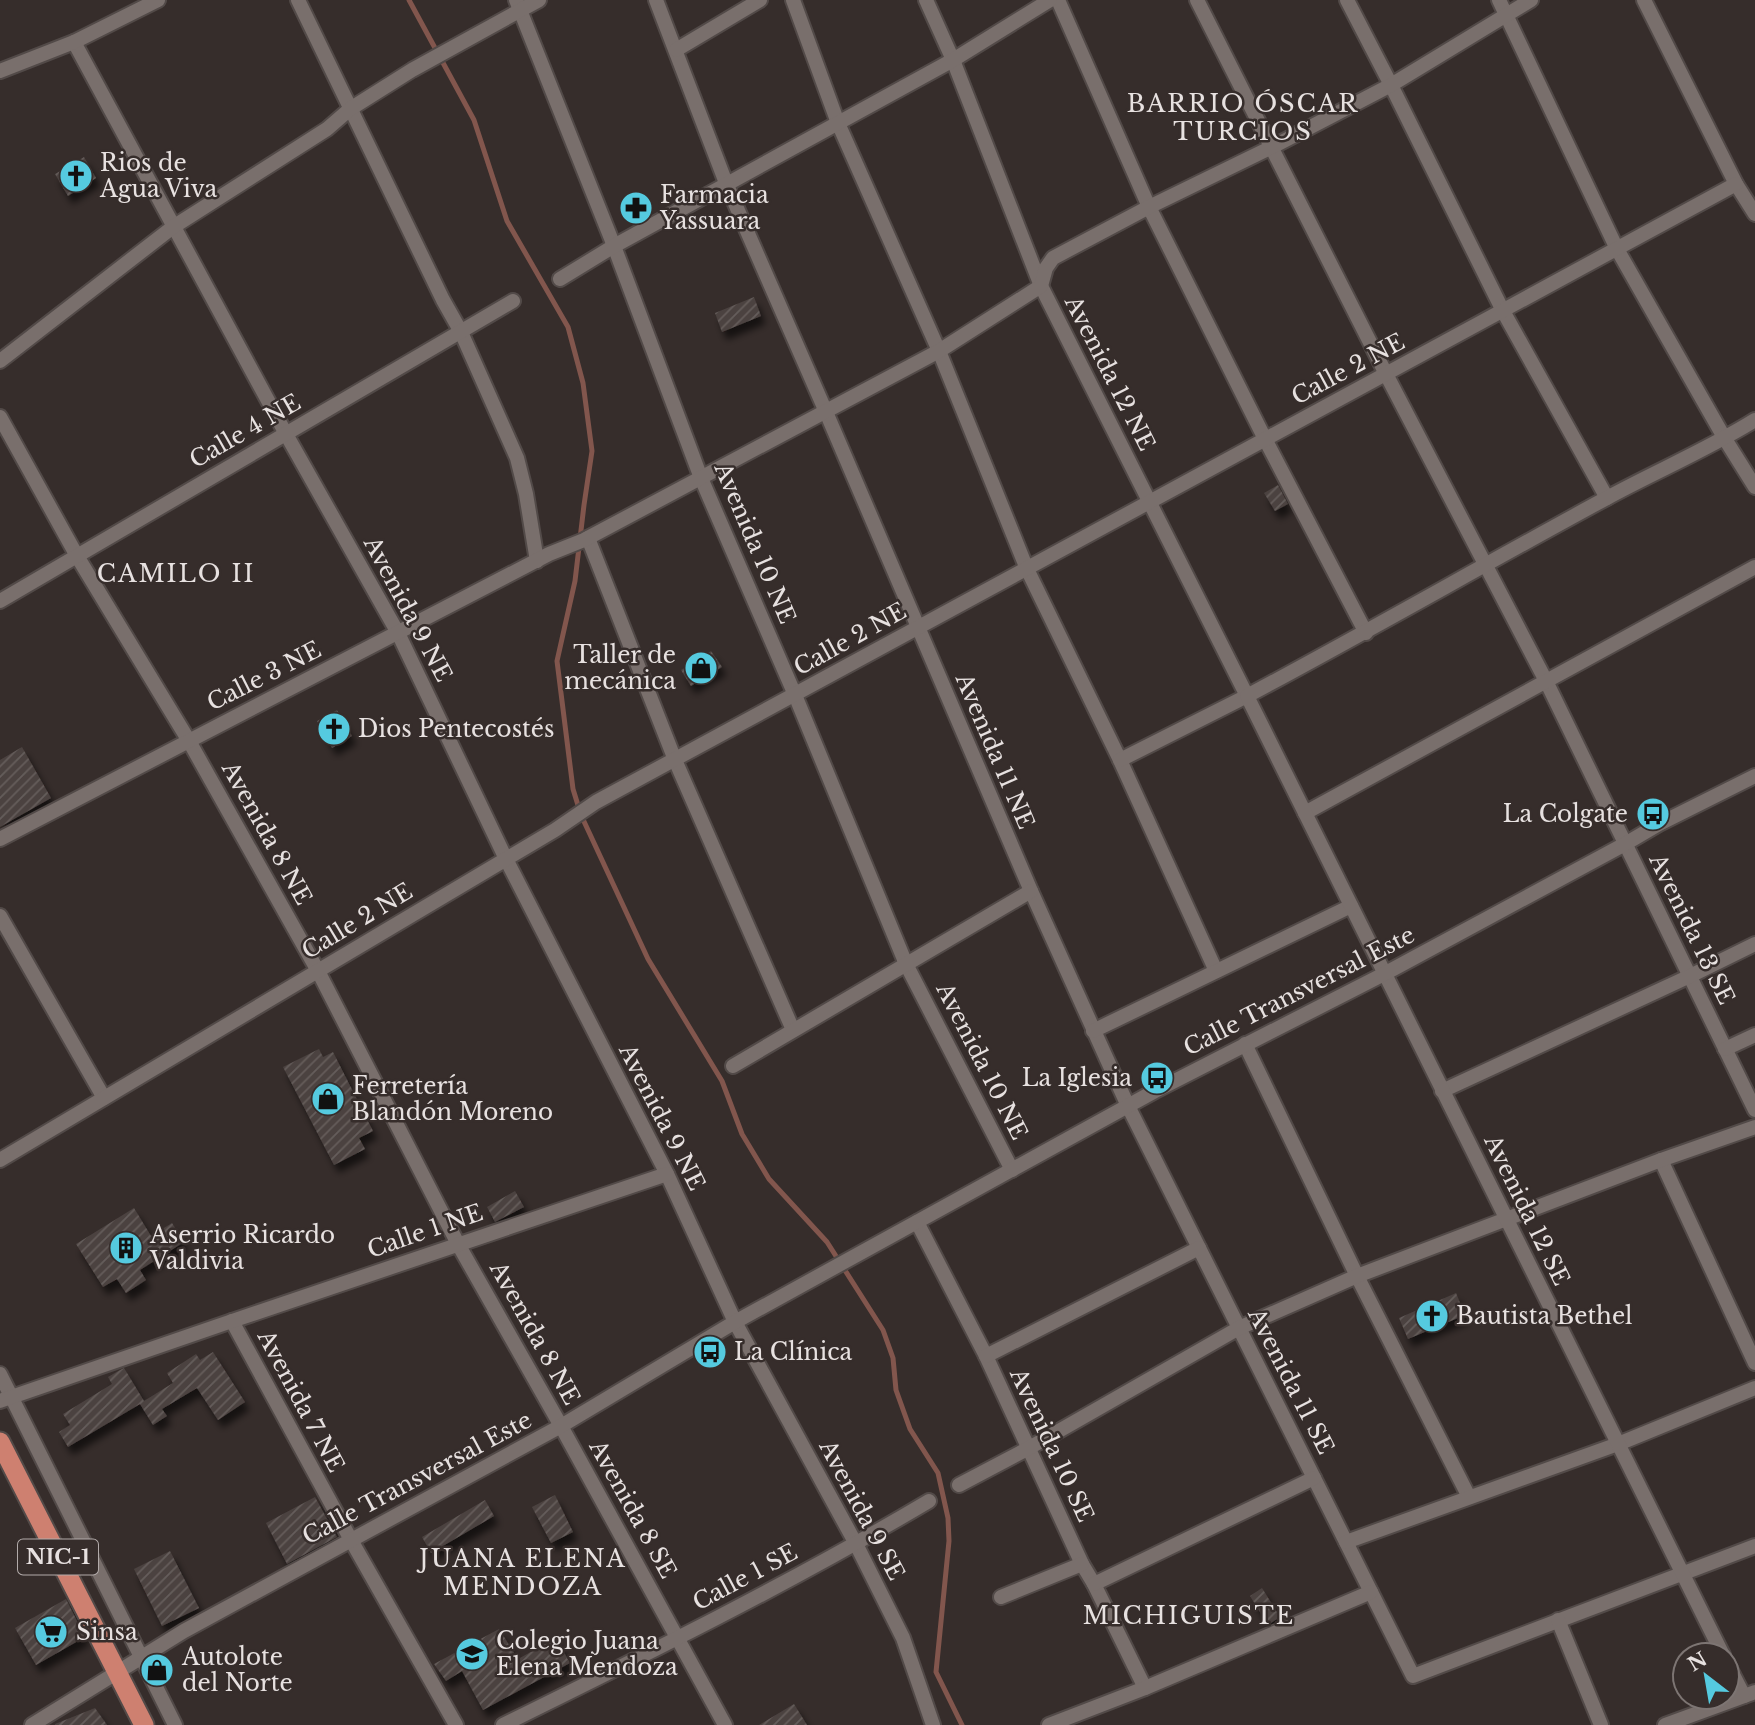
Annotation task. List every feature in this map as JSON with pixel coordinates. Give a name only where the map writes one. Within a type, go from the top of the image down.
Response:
[{"type":"highway","name":"NIC-1","points":[[0,1442],[144,1725]]},
{"type":"street","points":[[0,71],[74,42],[158,0]]},
{"type":"street","points":[[298,0],[461,332],[517,458],[543,557]]},
{"type":"street","points":[[0,361],[173,227],[327,129],[350,109],[412,70],[519,6],[539,0]]},
{"type":"street","points":[[656,0],[726,183],[826,412]]},
{"type":"street","points":[[676,50],[760,0]]},
{"type":"street","points":[[793,0],[838,123],[939,352],[1027,569],[1120,760],[1216,971]]},
{"type":"street","name":"Avenida 12 NE","points":[[926,0],[953,60],[1041,286],[1384,974]]},
{"type":"street","points":[[560,279],[726,183],[953,60],[1050,0]]},
{"type":"street","points":[[1058,0],[1149,207],[1366,633]]},
{"type":"street","name":"Avenida 13 SE","points":[[1197,0],[1386,374],[1546,681],[1755,1110]]},
{"type":"street","points":[[1347,0],[1503,311],[1607,498]]},
{"type":"street","points":[[1499,0],[1616,249],[1755,487]]},
{"type":"street","points":[[1041,286],[1052,258],[1391,85],[1531,0]]},
{"type":"street","points":[[1644,0],[1737,184],[1755,214]]},
{"type":"street","name":"Avenida 10 NE","points":[[519,6],[614,246],[701,478],[795,695],[906,964],[1012,1170]]},
{"type":"street","name":"Avenida 9 NE","points":[[74,42],[286,434],[398,633],[506,859],[667,1174],[735,1322]]},
{"type":"street","name":"Calle 2 NE","points":[[0,1160],[555,830],[596,802],[1737,184]]},
{"type":"street","name":"Calle 3 NE","points":[[0,839],[543,557],[586,539],[939,352],[1041,286]]},
{"type":"street","name":"Calle 4 NE","points":[[0,601],[513,301]]},
{"type":"street","name":"Avenida 11 NE","points":[[826,412],[1031,891],[1128,1105]]},
{"type":"street","name":"Avenida 8 NE","points":[[0,417],[77,556],[189,741],[318,971],[458,1244],[561,1426]]},
{"type":"street","points":[[1120,760],[1366,633],[1607,498],[1725,439],[1755,421]]},
{"type":"street","points":[[586,539],[675,760],[793,1030]]},
{"type":"street","points":[[1305,813],[1755,567]]},
{"type":"street","name":"Calle Transversal Este","points":[[32,1725],[184,1631],[561,1426],[735,1322],[1128,1105],[1384,974],[1659,824],[1755,776]]},
{"type":"street","points":[[733,1066],[1031,891]]},
{"type":"street","points":[[1093,1031],[1351,906]]},
{"type":"street","points":[[0,916],[104,1098]]},
{"type":"street","points":[[1442,1091],[1755,944]]},
{"type":"street","name":"Avenida 12 SE","points":[[1384,974],[1716,1641]]},
{"type":"street","points":[[1725,1049],[1755,1035]]},
{"type":"street","points":[[1245,1044],[1357,1276],[1469,1497]]},
{"type":"street","name":"Avenida 11 SE","points":[[1128,1105],[1413,1676],[1558,1620]]},
{"type":"street","points":[[959,1485],[1239,1328],[1357,1276],[1755,1127]]},
{"type":"street","points":[[1661,1160],[1755,1363]]},
{"type":"street","name":"Calle 1 NE","points":[[6,1399],[667,1174]]},
{"type":"street","name":"Avenida 10 SE","points":[[917,1222],[986,1356],[1082,1564],[1145,1688]]},
{"type":"street","points":[[986,1356],[1199,1248]]},
{"type":"street","name":"Avenida 7 NE","points":[[232,1321],[351,1540],[456,1725]]},
{"type":"street","name":"Avenida 9 SE","points":[[735,1322],[856,1544],[903,1638],[933,1725]]},
{"type":"street","points":[[0,1374],[6,1399],[175,1725]]},
{"type":"street","points":[[1346,1542],[1618,1444],[1755,1388]]},
{"type":"street","name":"Avenida 8 SE","points":[[561,1426],[725,1725]]},
{"type":"street","points":[[1094,1584],[1314,1478]]},
{"type":"street","name":"Calle 1 SE","points":[[503,1725],[678,1639],[856,1544],[929,1501]]},
{"type":"street","points":[[1601,1725],[1558,1620],[1755,1546]]},
{"type":"street","points":[[1001,1597],[1082,1564]]},
{"type":"street","points":[[1049,1725],[1145,1688],[1371,1592]]},
{"type":"street","points":[[1665,1725],[1750,1694]]},
{"type":"building","name":"Rios de Agua Viva","points":[[84,157],[96,178],[68,196],[55,174]]},
{"type":"building","points":[[754,297],[761,316],[722,332],[715,313]]},
{"type":"building","points":[[1278,485],[1288,504],[1275,511],[1264,493]]},
{"type":"building","name":"Taller de mecánica","points":[[711,651],[722,667],[691,686],[681,670]]},
{"type":"building","name":"Dios Pentecostés","points":[[337,710],[352,736],[332,748],[317,721]]},
{"type":"building","points":[[22,747],[51,798],[0,827],[0,760]]},
{"type":"building","name":"Ferretería Blandón Moreno","points":[[319,1049],[323,1057],[333,1052],[373,1131],[359,1138],[365,1149],[334,1165],[283,1067]]},
{"type":"building","points":[[515,1191],[524,1207],[495,1222],[487,1207]]},
{"type":"building","name":"Aserrio Ricardo Valdivia","points":[[134,1208],[151,1236],[172,1223],[184,1242],[140,1270],[146,1280],[126,1293],[117,1279],[103,1287],[76,1244]]},
{"type":"building","name":"Bautista Bethel","points":[[1456,1293],[1465,1315],[1408,1339],[1399,1318]]},
{"type":"building","points":[[213,1352],[245,1402],[218,1420],[197,1388],[162,1409],[167,1416],[153,1425],[140,1404],[68,1447],[59,1432],[70,1425],[63,1414],[112,1384],[108,1377],[120,1370],[124,1368],[144,1401],[173,1383],[167,1373],[196,1354],[200,1360]]},
{"type":"building","points":[[555,1495],[573,1532],[551,1543],[532,1507]]},
{"type":"building","points":[[315,1497],[337,1537],[287,1564],[266,1523]]},
{"type":"building","points":[[485,1500],[494,1516],[431,1553],[422,1537]]},
{"type":"building","points":[[170,1551],[199,1608],[162,1626],[134,1569]]},
{"type":"building","points":[[1262,1588],[1280,1617],[1268,1625],[1250,1596]]},
{"type":"building","name":"Sinsa","points":[[66,1599],[85,1637],[36,1665],[15,1628]]},
{"type":"building","points":[[499,1629],[518,1659],[556,1638],[570,1663],[483,1710],[462,1671],[446,1681],[434,1664]]},
{"type":"building","points":[[794,1704],[807,1725],[759,1725]]},
{"type":"building","points":[[95,1708],[107,1725],[55,1725],[55,1724]]},
{"type":"waterway","points":[[409,0],[474,120],[507,221],[568,327],[583,383],[592,451],[575,581],[557,661],[573,789],[581,815],[648,959],[722,1081],[742,1134],[769,1179],[827,1242],[883,1330],[893,1358],[896,1390],[910,1429],[938,1473],[948,1518],[949,1541],[936,1672],[962,1725]]},
{"type":"place","name":"Rios de Agua Viva","points":[[76,176]]},
{"type":"place","name":"Farmacia Yassuara","points":[[636,208]]},
{"type":"place","name":"Taller de mecánica","points":[[701,668]]},
{"type":"place","name":"Dios Pentecostés","points":[[334,729]]},
{"type":"place","name":"La Colgate","points":[[1653,814]]},
{"type":"place","name":"La Iglesia","points":[[1157,1078]]},
{"type":"place","name":"Ferretería Blandón Moreno","points":[[328,1099]]},
{"type":"place","name":"Aserrio Ricardo Valdivia","points":[[126,1248]]},
{"type":"place","name":"Bautista Bethel","points":[[1432,1316]]},
{"type":"place","name":"La Clínica","points":[[710,1352]]},
{"type":"place","name":"Sinsa","points":[[51,1632]]},
{"type":"place","name":"Colegio Juana Elena Mendoza","points":[[472,1654]]},
{"type":"place","name":"Autolote del Norte","points":[[157,1670]]},
{"type":"district","name":"BARRIO ÓSCAR TURCIOS","points":[[1243,117]]},
{"type":"district","name":"CAMILO II","points":[[176,573]]},
{"type":"district","name":"JUANA ELENA MENDOZA","points":[[523,1572]]},
{"type":"district","name":"MICHIGUISTE","points":[[1189,1615]]}]
